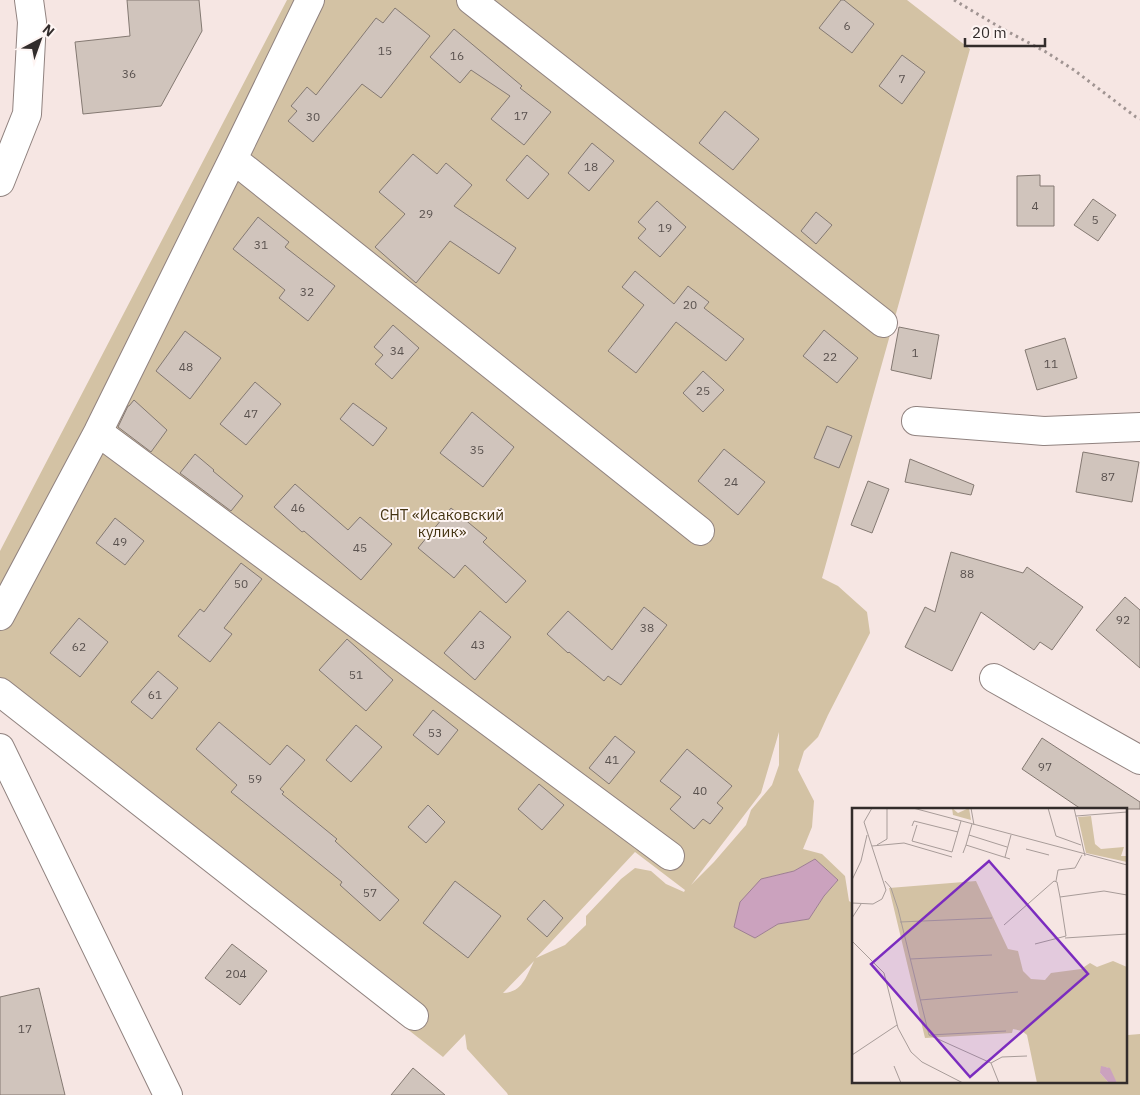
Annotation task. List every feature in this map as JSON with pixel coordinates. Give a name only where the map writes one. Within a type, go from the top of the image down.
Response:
[{"type":"street","points":[[0,182],[27,114],[32,22],[29,0]]},
{"type":"street","points":[[0,616],[98,432],[310,0]]},
{"type":"street","points":[[471,0],[883,323]]},
{"type":"street","points":[[233,159],[700,531]]},
{"type":"street","points":[[916,421],[1044,431],[1140,427]]},
{"type":"street","points":[[98,432],[670,856]]},
{"type":"street","points":[[994,678],[1140,760]]},
{"type":"street","points":[[0,692],[414,1016]]},
{"type":"street","points":[[0,748],[168,1095]]},
{"type":"path","points":[[954,0],[1000,28],[1046,52],[1140,119]]},
{"type":"green space","name":"СНТ «Исаковский кулик»","points":[[287,0],[907,0],[970,49],[822,578],[838,586],[867,612],[870,633],[818,737],[804,751],[798,770],[814,801],[812,827],[803,849],[822,854],[845,876],[849,901],[852,903],[852,1082],[1128,1082],[1128,1035],[1140,1034],[1140,1095],[508,1095],[467,1049],[465,1034],[443,1057],[0,710],[0,551]],"holes":[[[779,732],[779,765],[772,785],[751,810],[746,825],[691,885],[761,793]],[[635,852],[685,890],[684,892],[666,884],[651,871],[635,868],[621,879],[586,916],[586,925],[565,945],[536,958]],[[815,859],[838,880],[824,896],[809,919],[778,924],[755,938],[761,879],[794,871]],[[534,961],[519,987],[503,993]]]},
{"type":"shaded area","points":[[815,859],[838,880],[824,896],[809,919],[778,924],[755,938],[734,927],[740,902],[761,879],[794,871]]},
{"type":"building","points":[[127,0],[199,0],[202,31],[161,106],[83,114],[75,42],[130,36]]},
{"type":"building","points":[[841,0],[844,0],[874,24],[852,53],[819,28]]},
{"type":"building","points":[[395,8],[430,36],[381,98],[362,84],[313,142],[288,121],[297,111],[291,106],[307,87],[316,95],[376,18],[383,23]]},
{"type":"building","points":[[454,29],[522,86],[520,88],[551,112],[524,145],[491,119],[510,96],[471,70],[460,83],[430,57]]},
{"type":"building","points":[[902,55],[925,72],[902,104],[879,86]]},
{"type":"building","points":[[725,111],[759,139],[733,170],[699,143]]},
{"type":"building","points":[[592,143],[614,161],[589,191],[568,173]]},
{"type":"building","points":[[413,154],[437,174],[446,163],[472,185],[454,206],[516,248],[499,274],[450,241],[416,283],[375,247],[405,214],[379,192]]},
{"type":"building","points":[[527,155],[549,174],[528,199],[506,180]]},
{"type":"building","points":[[1040,175],[1040,186],[1054,186],[1054,226],[1017,226],[1017,176]]},
{"type":"building","points":[[1093,199],[1116,215],[1098,241],[1074,225]]},
{"type":"building","points":[[657,201],[686,227],[660,257],[638,238],[646,229],[638,222]]},
{"type":"building","points":[[816,212],[832,225],[816,244],[801,231]]},
{"type":"building","points":[[258,217],[289,242],[285,247],[335,286],[308,321],[279,298],[285,290],[233,249]]},
{"type":"building","points":[[635,271],[674,304],[688,286],[709,302],[704,308],[744,339],[726,361],[676,322],[636,373],[608,351],[644,305],[622,287]]},
{"type":"building","points":[[393,325],[419,348],[392,379],[375,364],[383,355],[374,347]]},
{"type":"building","points":[[899,327],[939,335],[931,379],[891,370]]},
{"type":"building","points":[[824,330],[858,358],[837,383],[803,356]]},
{"type":"building","points":[[185,331],[221,358],[190,399],[156,371]]},
{"type":"building","points":[[1065,338],[1077,378],[1037,390],[1025,350]]},
{"type":"building","points":[[703,371],[724,390],[703,412],[683,393]]},
{"type":"building","points":[[255,382],[281,404],[246,445],[220,424]]},
{"type":"building","points":[[134,400],[167,430],[151,452],[118,427],[128,406]]},
{"type":"building","points":[[353,403],[387,428],[373,446],[340,419]]},
{"type":"building","points":[[472,412],[514,447],[483,487],[440,453]]},
{"type":"building","points":[[827,426],[852,436],[839,468],[814,458]]},
{"type":"building","points":[[724,449],[765,482],[738,515],[698,481]]},
{"type":"building","points":[[1083,452],[1139,462],[1132,502],[1076,492]]},
{"type":"building","points":[[195,454],[243,496],[231,511],[180,473]]},
{"type":"building","points":[[910,459],[974,485],[971,495],[905,482]]},
{"type":"building","points":[[868,481],[889,489],[872,533],[851,525]]},
{"type":"building","points":[[295,484],[348,530],[360,517],[392,544],[361,580],[274,507]]},
{"type":"building","points":[[451,508],[487,538],[483,542],[526,581],[506,603],[465,565],[454,578],[418,548]]},
{"type":"building","points":[[115,518],[144,541],[125,565],[96,543]]},
{"type":"building","points":[[951,552],[1023,573],[1027,567],[1083,607],[1052,650],[1040,642],[1034,650],[981,612],[952,671],[905,647],[925,607],[935,612]]},
{"type":"building","points":[[241,563],[262,579],[224,628],[232,634],[210,662],[178,636],[200,609],[204,612]]},
{"type":"building","points":[[1125,597],[1140,610],[1140,668],[1096,630]]},
{"type":"building","points":[[644,607],[667,625],[621,685],[608,676],[604,681],[547,634],[568,611],[612,650]]},
{"type":"building","points":[[480,611],[511,637],[475,680],[444,653]]},
{"type":"building","points":[[79,618],[108,642],[80,677],[50,653]]},
{"type":"building","points":[[347,639],[393,680],[366,711],[319,670]]},
{"type":"building","points":[[158,671],[178,688],[152,719],[131,702]]},
{"type":"building","points":[[433,710],[458,730],[438,755],[413,735]]},
{"type":"building","points":[[219,722],[270,765],[287,745],[305,760],[280,789],[284,792],[282,794],[337,839],[335,841],[399,900],[380,921],[340,885],[342,882],[231,792],[237,785],[196,749]]},
{"type":"building","points":[[356,725],[382,747],[351,782],[326,760]]},
{"type":"building","points":[[615,736],[635,752],[609,784],[589,768]]},
{"type":"building","points":[[1042,738],[1140,802],[1140,809],[1080,808],[1022,769]]},
{"type":"building","points":[[687,749],[732,786],[717,803],[723,808],[710,824],[703,819],[694,829],[670,809],[681,797],[660,781]]},
{"type":"building","points":[[539,784],[564,805],[542,830],[518,809]]},
{"type":"building","points":[[428,805],[445,822],[426,843],[408,827]]},
{"type":"building","points":[[455,881],[501,916],[468,958],[423,923]]},
{"type":"building","points":[[544,900],[563,918],[547,937],[527,919]]},
{"type":"building","points":[[232,944],[267,971],[240,1005],[205,978]]},
{"type":"building","points":[[39,988],[65,1095],[0,1095],[0,997]]},
{"type":"building","points":[[413,1068],[445,1095],[391,1095]]}]
